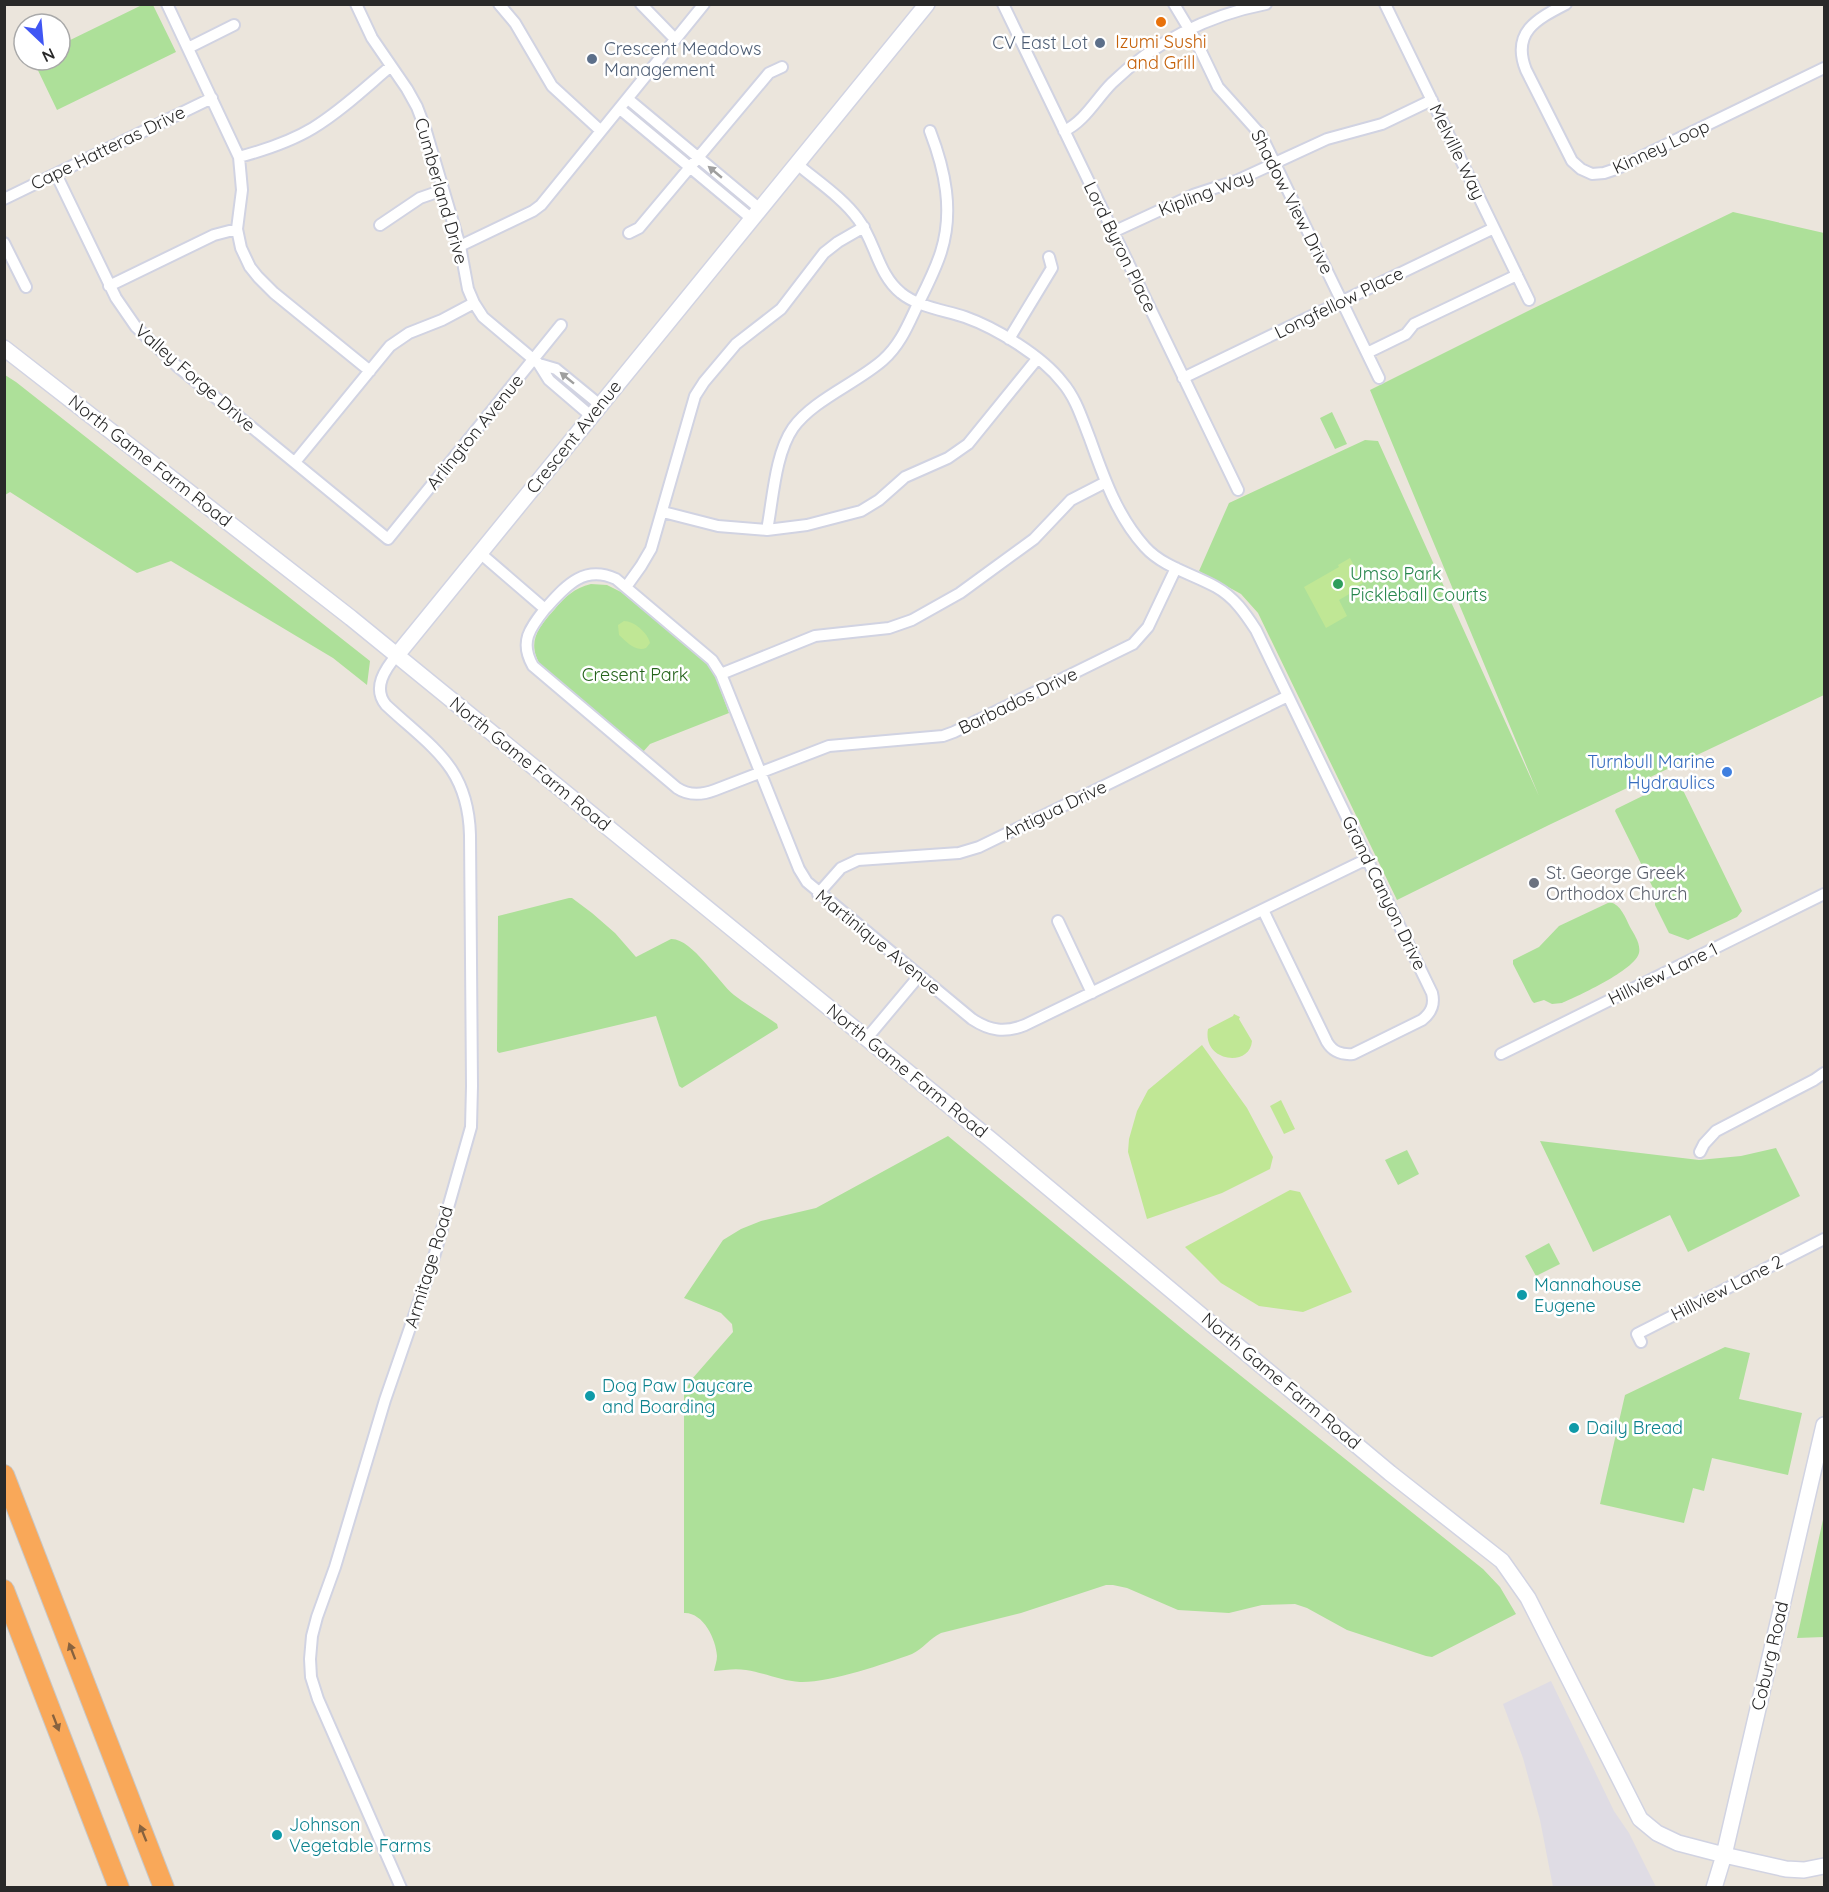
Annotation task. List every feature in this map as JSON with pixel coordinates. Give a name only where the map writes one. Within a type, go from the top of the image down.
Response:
[{"type":"highway","points":[[4,1475],[164,1887]]},
{"type":"highway","points":[[4,1590],[119,1887]]},
{"type":"main road","name":"Crescent Avenue","points":[[397,654],[927,4]]},
{"type":"main road","name":"North Game Farm Road","points":[[4,348],[397,654],[1139,1261],[1390,1473],[1502,1561],[1528,1598],[1640,1819],[1657,1833],[1668,1838],[1724,1855],[1786,1869],[1804,1870],[1824,1866]]},
{"type":"main road","name":"Coburg Road","points":[[1714,1887],[1724,1855],[1824,1425]]},
{"type":"street","points":[[167,4],[239,157],[242,190],[237,229],[241,248],[250,267],[273,293],[370,371]]},
{"type":"street","name":"Cumberland Drive","points":[[356,4],[366,28],[417,107],[460,246],[468,289],[474,303],[483,317],[537,362],[556,369],[596,410]]},
{"type":"street","points":[[499,4],[515,23],[552,86],[601,131]]},
{"type":"street","points":[[641,4],[675,39]]},
{"type":"street","points":[[460,246],[537,208],[704,4]]},
{"type":"street","name":"Lord Byron Place","points":[[1003,4],[1238,490]]},
{"type":"street","name":"Shadow View Drive","points":[[1174,4],[1190,29],[1218,87],[1258,130],[1379,378]]},
{"type":"street","points":[[1064,131],[1078,123],[1111,84],[1150,52],[1190,29],[1218,17],[1266,4]]},
{"type":"street","name":"Melville Way","points":[[1385,4],[1529,300]]},
{"type":"street","name":"Kinney Loop","points":[[1566,4],[1543,16],[1531,26],[1524,38],[1521,56],[1568,156],[1581,169],[1592,174],[1616,169],[1824,68]]},
{"type":"street","points":[[188,48],[234,25]]},
{"type":"street","points":[[239,157],[275,147],[314,127],[329,118],[391,66]]},
{"type":"street","points":[[629,233],[639,228],[769,74],[782,67]]},
{"type":"street","name":"Cape Hatteras Drive","points":[[4,198],[212,98]]},
{"type":"street","points":[[628,99],[697,157],[756,214]]},
{"type":"street","name":"Kipling Way","points":[[1113,232],[1188,197],[1236,182],[1327,140],[1382,124],[1432,100]]},
{"type":"street","points":[[620,109],[689,166],[756,214]]},
{"type":"street","points":[[767,530],[779,460],[792,429],[809,412],[884,359],[899,341],[935,268],[942,249],[947,214],[942,163],[930,131]]},
{"type":"street","name":"Grand Canyon Drive","points":[[797,164],[847,207],[864,227],[881,266],[903,294],[919,302],[966,317],[996,331],[1037,359],[1061,380],[1072,396],[1106,482],[1124,519],[1146,549],[1176,568],[1218,588],[1232,598],[1245,612],[1256,630],[1432,993],[1433,1002],[1430,1012],[1422,1020],[1353,1054],[1336,1051],[1327,1042],[1263,910]]},
{"type":"street","name":"Valley Forge Drive","points":[[56,174],[109,286],[129,319],[158,350],[388,539]]},
{"type":"street","points":[[380,225],[420,198],[443,190]]},
{"type":"street","points":[[626,587],[648,555],[663,512],[695,396],[700,386],[736,344],[781,309],[824,253],[864,227]]},
{"type":"street","name":"Longfellow Place","points":[[1183,378],[1494,228]]},
{"type":"street","points":[[109,286],[214,235],[237,229]]},
{"type":"street","points":[[4,243],[26,287]]},
{"type":"street","points":[[1009,339],[1053,268],[1049,256]]},
{"type":"street","points":[[1367,353],[1406,334],[1414,324],[1517,275]]},
{"type":"street","points":[[295,462],[390,346],[402,337],[474,303]]},
{"type":"street","name":"Arlington Avenue","points":[[388,539],[537,362],[561,325]]},
{"type":"street","points":[[663,512],[731,528],[767,530],[807,525],[861,511],[879,500],[905,477],[956,454],[968,444],[981,431],[1037,359]]},
{"type":"street","points":[[721,674],[815,636],[889,628],[912,620],[965,589],[1040,534],[1071,500],[1106,482]]},
{"type":"street","points":[[480,553],[545,609]]},
{"type":"street","name":"Barbados Drive","points":[[545,609],[528,635],[525,650],[531,663],[681,791],[690,794],[709,792],[829,746],[949,734],[1133,644],[1144,633],[1176,568]]},
{"type":"street","name":"Martinique Avenue","points":[[545,609],[566,586],[585,576],[610,577],[626,587],[712,660],[721,674],[799,869],[807,882],[818,894],[972,1019],[998,1030],[1018,1028],[1367,859]]},
{"type":"street","name":"Armitage Road","points":[[397,654],[382,675],[381,698],[442,756],[458,780],[469,812],[471,1126],[432,1264],[385,1400],[335,1567],[317,1617],[309,1659],[311,1677],[318,1699],[401,1887]]},
{"type":"street","name":"Antigua Drive","points":[[818,894],[841,868],[858,860],[959,853],[979,847],[1288,696]]},
{"type":"street","name":"Hillview Lane 1","points":[[1502,1054],[1824,894]]},
{"type":"street","points":[[1058,921],[1092,993]]},
{"type":"street","points":[[867,1038],[919,976]]},
{"type":"street","points":[[1700,1152],[1708,1138],[1716,1131],[1824,1073]]},
{"type":"street","name":"Hillview Lane 2","points":[[1641,1342],[1637,1334],[1824,1239]]},
{"type":"shaded area","points":[[1551,1681],[1614,1811],[1629,1833],[1656,1887],[1553,1887],[1540,1820],[1523,1758],[1503,1704]]},
{"type":"green space","points":[[144,4],[153,5],[176,52],[57,110],[39,72],[72,72],[72,39]]},
{"type":"green space","points":[[1733,212],[1824,233],[1824,695],[1551,824],[1397,900],[1258,613],[1241,594],[1199,571],[1229,503],[1365,440],[1378,441],[1539,796],[1370,390]]},
{"type":"green space","points":[[5,375],[370,661],[367,685],[333,658],[171,561],[137,573],[10,492],[5,495]]},
{"type":"green space","points":[[1332,412],[1347,444],[1335,449],[1320,418]]},
{"type":"green space","points":[[1350,558],[1363,583],[1350,589],[1351,593],[1339,600],[1347,616],[1326,628],[1304,587]]},
{"type":"green space","name":"Cresent Park","points":[[591,584],[607,585],[621,592],[708,664],[716,678],[729,713],[650,744],[642,753],[542,668],[537,659],[534,644],[539,630],[566,597]]},
{"type":"green space","points":[[624,621],[636,625],[644,632],[650,643],[646,648],[638,649],[619,635],[618,625]]},
{"type":"green space","points":[[1671,782],[1680,784],[1742,911],[1737,917],[1688,940],[1669,933],[1655,905],[1655,892],[1615,811]]},
{"type":"green space","points":[[569,898],[592,913],[615,933],[636,957],[671,939],[679,941],[696,953],[734,995],[777,1024],[778,1028],[682,1088],[679,1086],[656,1016],[499,1053],[497,1051],[498,916]]},
{"type":"green space","points":[[1610,902],[1622,912],[1637,939],[1639,953],[1635,960],[1605,982],[1562,1003],[1552,1004],[1544,1000],[1534,1003],[1513,960],[1539,947],[1559,926]]},
{"type":"green space","points":[[1234,1014],[1240,1017],[1252,1041],[1249,1050],[1243,1055],[1227,1058],[1212,1049],[1208,1040],[1208,1029]]},
{"type":"green space","points":[[1202,1045],[1247,1108],[1273,1157],[1270,1169],[1222,1193],[1147,1219],[1128,1152],[1129,1139],[1137,1111],[1148,1090]]},
{"type":"green space","points":[[1281,1100],[1295,1129],[1284,1134],[1270,1106]]},
{"type":"green space","points":[[948,1136],[1186,1332],[1483,1569],[1500,1587],[1516,1614],[1432,1657],[1347,1630],[1295,1604],[1262,1605],[1229,1613],[1178,1610],[1127,1588],[1106,1585],[1021,1613],[941,1633],[912,1654],[841,1676],[800,1682],[742,1669],[714,1671],[717,1656],[711,1635],[697,1617],[684,1613],[684,1393],[692,1379],[733,1332],[732,1324],[721,1313],[684,1298],[723,1240],[761,1221],[816,1208]]},
{"type":"green space","points":[[1540,1141],[1699,1160],[1741,1156],[1776,1148],[1800,1196],[1688,1252],[1670,1215],[1593,1252]]},
{"type":"green space","points":[[1407,1150],[1419,1174],[1398,1185],[1385,1160]]},
{"type":"green space","points":[[1290,1190],[1300,1192],[1352,1292],[1303,1312],[1259,1306],[1221,1283],[1185,1247]]},
{"type":"green space","points":[[1549,1243],[1560,1264],[1536,1276],[1525,1256]]},
{"type":"green space","points":[[1725,1347],[1750,1353],[1739,1399],[1802,1413],[1788,1475],[1712,1458],[1704,1491],[1693,1488],[1684,1523],[1600,1504],[1625,1395]]},
{"type":"green space","points":[[1824,1515],[1824,1637],[1797,1638]]},
{"type":"place","name":"Izumi Sushi and Grill","points":[[1161,22]]},
{"type":"place","name":"CV East Lot","points":[[1100,43]]},
{"type":"place","name":"Crescent Meadows Management","points":[[592,59]]},
{"type":"place","name":"Umso Park Pickleball Courts","points":[[1338,584]]},
{"type":"place","name":"Turnbull Marine Hydraulics","points":[[1727,772]]},
{"type":"place","name":"St. George Greek Orthodox Church","points":[[1534,883]]},
{"type":"place","name":"Mannahouse Eugene","points":[[1522,1295]]},
{"type":"place","name":"Dog Paw Daycare and Boarding","points":[[590,1396]]},
{"type":"place","name":"Daily Bread","points":[[1574,1428]]},
{"type":"place","name":"Johnson Vegetable Farms","points":[[277,1835]]}]
